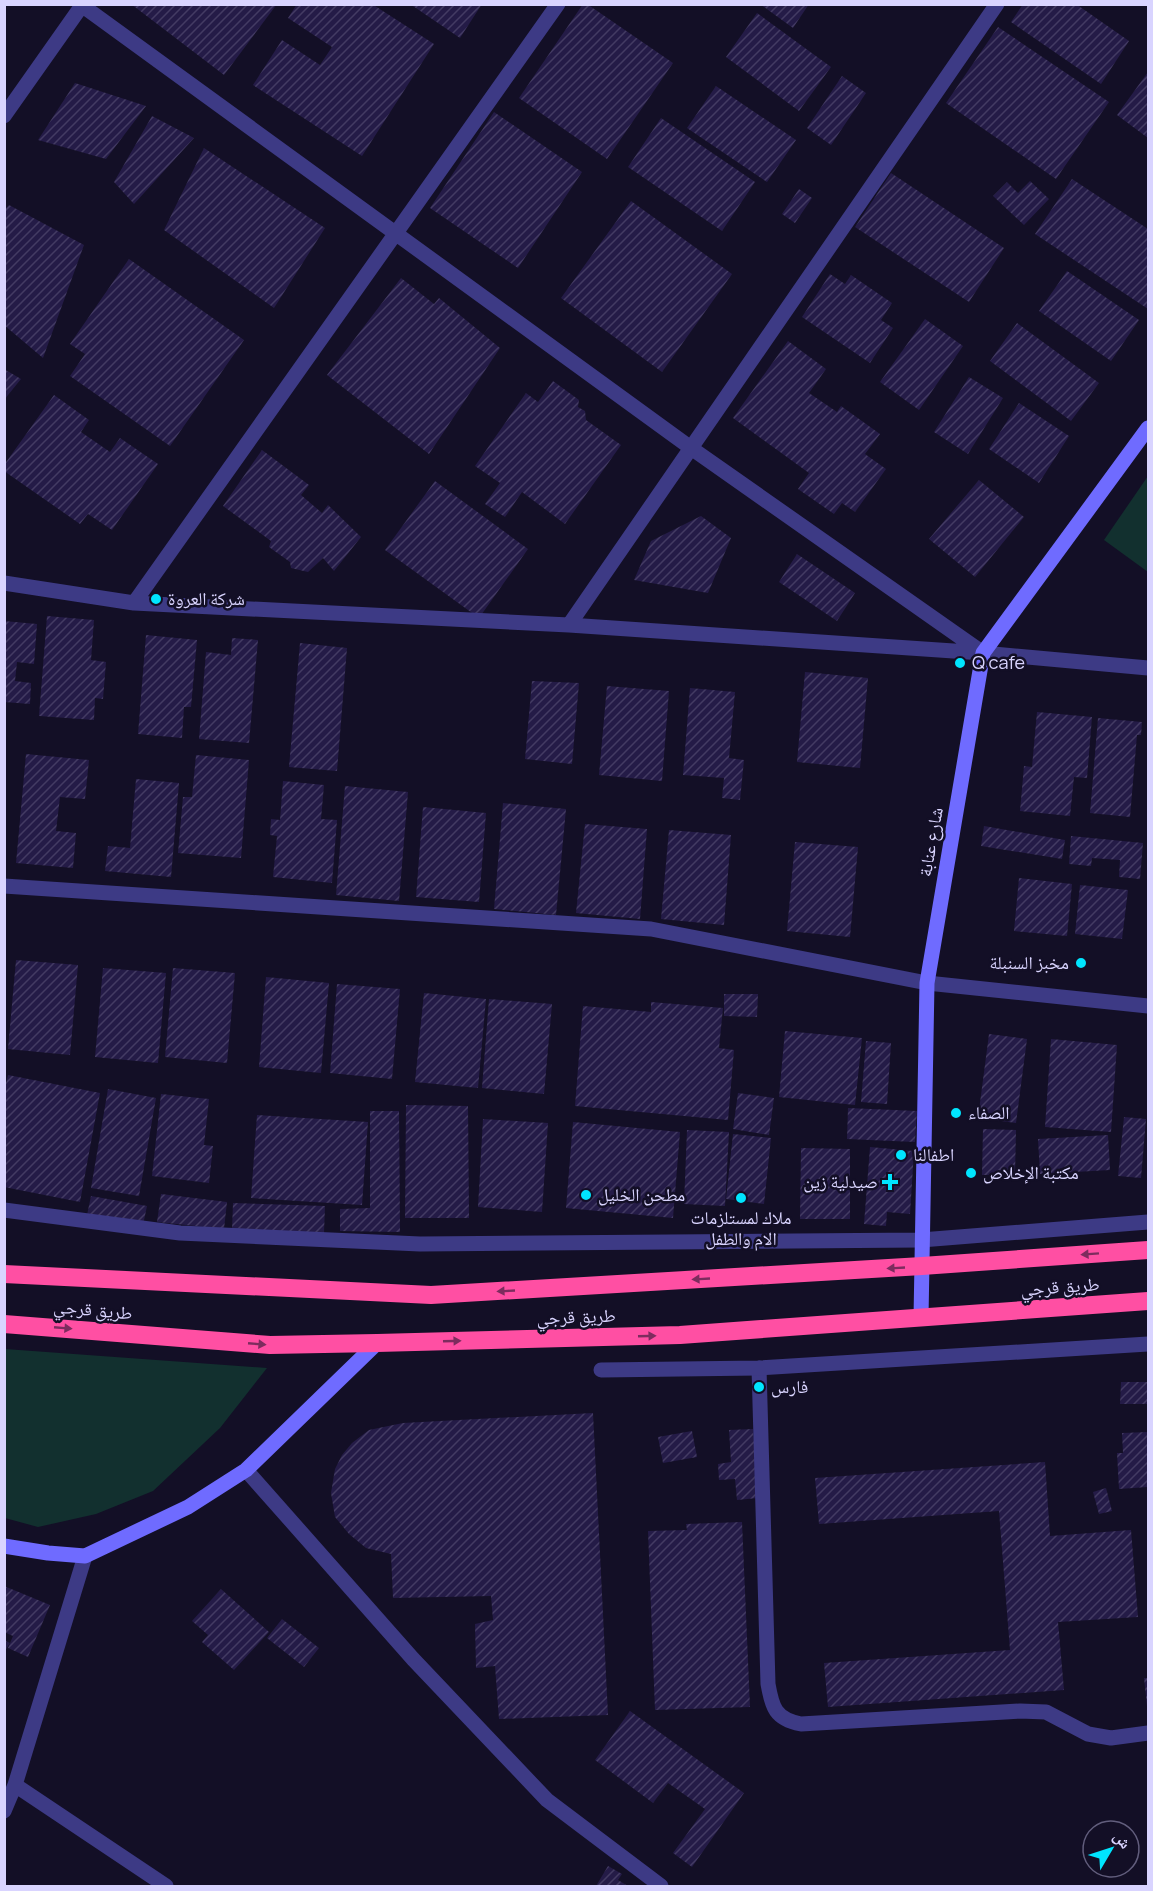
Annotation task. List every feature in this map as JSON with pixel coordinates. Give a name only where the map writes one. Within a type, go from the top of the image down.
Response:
[{"type":"highway","name":"طريق قرجي","points":[[4,1274],[431,1295],[1149,1250]]},
{"type":"highway","name":"طريق قرجي","points":[[4,1324],[270,1345],[377,1343],[680,1335],[1149,1301]]},
{"type":"street","points":[[134,603],[558,4]]},
{"type":"street","points":[[569,625],[997,4]]},
{"type":"street","points":[[4,116],[82,5],[691,448],[983,653]]},
{"type":"street","name":"شارع عنابة","points":[[921,1318],[927,983],[983,653],[1149,428]]},
{"type":"street","points":[[4,583],[134,603],[569,625],[983,653],[1149,668]]},
{"type":"street","points":[[4,886],[651,928],[927,983],[1149,1006]]},
{"type":"street","points":[[4,1210],[180,1233],[420,1244],[921,1240],[1149,1222]]},
{"type":"street","points":[[4,1546],[86,1556],[188,1507],[246,1470],[377,1343]]},
{"type":"street","points":[[601,1370],[759,1368],[1149,1344]]},
{"type":"street","points":[[759,1368],[768,1684],[772,1703],[780,1717],[788,1722],[801,1724],[1020,1711],[1046,1712],[1088,1734],[1111,1737],[1149,1733]]},
{"type":"street","points":[[246,1470],[413,1659],[548,1800],[661,1887]]},
{"type":"street","points":[[4,1811],[15,1785],[86,1556]]},
{"type":"street","points":[[15,1785],[166,1887]]},
{"type":"green space","points":[[1148,476],[1148,572],[1104,540]]},
{"type":"green space","points":[[5,1349],[267,1368],[220,1428],[153,1491],[96,1514],[38,1527],[5,1518]]},
{"type":"building","points":[[131,4],[277,4],[224,75]]},
{"type":"building","points":[[297,4],[372,4],[434,44],[362,156],[253,85],[282,40],[320,65],[332,47],[288,18]]},
{"type":"building","points":[[410,4],[482,4],[460,38]]},
{"type":"building","points":[[583,4],[587,4],[673,63],[607,159],[519,98]]},
{"type":"building","points":[[760,4],[809,4],[793,28]]},
{"type":"building","points":[[1023,4],[1076,4],[1129,41],[1101,84],[1011,22]]},
{"type":"building","points":[[757,13],[831,67],[799,111],[726,57]]},
{"type":"building","points":[[998,27],[1109,102],[1056,179],[946,103]]},
{"type":"building","points":[[1148,72],[1148,138],[1117,115]]},
{"type":"building","points":[[842,76],[866,93],[831,145],[807,128]]},
{"type":"building","points":[[75,83],[146,106],[106,159],[38,140]]},
{"type":"building","points":[[716,86],[796,140],[767,182],[687,128]]},
{"type":"building","points":[[494,112],[582,172],[518,268],[430,208]]},
{"type":"building","points":[[152,116],[194,138],[134,204],[114,182]]},
{"type":"building","points":[[661,118],[755,182],[722,231],[628,167]]},
{"type":"building","points":[[204,148],[325,228],[274,308],[164,230]]},
{"type":"building","points":[[891,173],[1004,248],[969,302],[855,227]]},
{"type":"building","points":[[1072,179],[1148,229],[1148,309],[1035,234]]},
{"type":"building","points":[[1030,181],[1049,199],[1024,225],[993,196],[1007,182],[1018,193]]},
{"type":"building","points":[[799,189],[812,198],[795,223],[782,214]]},
{"type":"building","points":[[631,201],[732,274],[662,372],[561,298]]},
{"type":"building","points":[[9,205],[84,245],[43,358],[4,325],[4,210]]},
{"type":"building","points":[[129,259],[244,340],[170,446],[70,376],[85,354],[70,344]]},
{"type":"building","points":[[1067,271],[1139,320],[1111,361],[1039,311]]},
{"type":"building","points":[[830,274],[845,284],[851,275],[892,303],[881,320],[893,328],[870,363],[802,317]]},
{"type":"building","points":[[401,278],[434,304],[439,298],[500,348],[429,454],[327,375]]},
{"type":"building","points":[[925,319],[963,346],[919,410],[880,382]]},
{"type":"building","points":[[1017,323],[1099,383],[1071,421],[990,361]]},
{"type":"building","points":[[788,341],[826,369],[809,393],[837,412],[841,406],[880,434],[865,454],[886,469],[855,512],[842,503],[834,514],[798,489],[809,473],[733,418]]},
{"type":"building","points":[[4,369],[21,379],[4,400]]},
{"type":"building","points":[[969,377],[1003,398],[968,454],[934,432]]},
{"type":"building","points":[[553,381],[579,400],[578,407],[585,411],[586,420],[621,445],[565,524],[522,492],[505,517],[485,504],[500,483],[475,466],[526,393],[538,402]]},
{"type":"building","points":[[54,395],[89,420],[81,432],[110,452],[120,438],[158,464],[112,530],[88,514],[80,524],[4,471],[4,465]]},
{"type":"building","points":[[1019,403],[1069,436],[1039,483],[989,449]]},
{"type":"building","points":[[262,450],[309,485],[301,495],[322,513],[328,505],[361,537],[334,571],[323,558],[308,572],[291,568],[290,562],[269,547],[271,541],[223,506]]},
{"type":"building","points":[[979,480],[1024,517],[975,577],[929,539]]},
{"type":"building","points":[[435,481],[528,549],[479,618],[385,550]]},
{"type":"building","points":[[701,516],[731,538],[708,593],[634,580],[651,541]]},
{"type":"building","points":[[797,554],[855,593],[837,621],[779,582]]},
{"type":"building","points":[[47,616],[94,620],[91,660],[106,662],[103,699],[95,698],[94,720],[39,716]]},
{"type":"building","points":[[4,621],[37,624],[34,664],[17,662],[15,681],[31,683],[30,704],[4,702]]},
{"type":"building","points":[[146,635],[197,640],[191,707],[184,707],[182,738],[138,734]]},
{"type":"building","points":[[232,638],[258,640],[249,743],[199,739],[206,652],[231,655]]},
{"type":"building","points":[[300,643],[347,648],[337,771],[289,767]]},
{"type":"building","points":[[805,672],[868,678],[860,768],[797,762]]},
{"type":"building","points":[[532,681],[579,683],[572,764],[525,759]]},
{"type":"building","points":[[607,686],[669,691],[662,781],[599,775]]},
{"type":"building","points":[[690,688],[735,692],[729,758],[744,760],[740,800],[722,798],[724,778],[683,775]]},
{"type":"building","points":[[1037,712],[1092,717],[1087,778],[1074,777],[1070,816],[1020,811],[1024,766],[1032,767]]},
{"type":"building","points":[[1098,718],[1142,722],[1141,735],[1137,735],[1130,817],[1090,813]]},
{"type":"building","points":[[26,754],[89,760],[85,799],[60,797],[56,831],[76,833],[73,868],[16,863]]},
{"type":"building","points":[[196,755],[249,760],[241,858],[178,853],[183,797],[192,797]]},
{"type":"building","points":[[136,779],[179,783],[171,877],[105,871],[108,846],[130,848]]},
{"type":"building","points":[[283,781],[324,785],[321,819],[337,820],[332,883],[273,877],[277,836],[270,835],[271,819],[280,820]]},
{"type":"building","points":[[345,786],[408,792],[399,901],[336,895]]},
{"type":"building","points":[[503,803],[566,809],[556,915],[494,909]]},
{"type":"building","points":[[423,807],[486,813],[479,902],[416,897]]},
{"type":"building","points":[[585,824],[647,829],[640,919],[576,913]]},
{"type":"building","points":[[984,826],[1065,840],[1062,859],[981,846]]},
{"type":"building","points":[[669,830],[731,835],[724,925],[661,919]]},
{"type":"building","points":[[1071,836],[1143,843],[1140,879],[1119,877],[1120,860],[1092,858],[1091,866],[1069,864]]},
{"type":"building","points":[[795,842],[858,847],[850,937],[787,931]]},
{"type":"building","points":[[1019,878],[1072,884],[1067,936],[1014,931]]},
{"type":"building","points":[[1080,885],[1128,890],[1122,939],[1075,934]]},
{"type":"building","points":[[16,960],[78,965],[70,1055],[8,1049]]},
{"type":"building","points":[[103,968],[166,973],[158,1063],[95,1057]]},
{"type":"building","points":[[173,968],[235,973],[227,1063],[165,1057]]},
{"type":"building","points":[[266,977],[329,983],[321,1073],[259,1067]]},
{"type":"building","points":[[337,984],[400,989],[392,1079],[330,1073]]},
{"type":"building","points":[[424,993],[486,999],[478,1088],[415,1082]]},
{"type":"building","points":[[724,994],[758,994],[757,1017],[724,1016]]},
{"type":"building","points":[[489,999],[552,1004],[544,1094],[482,1088]]},
{"type":"building","points":[[651,1002],[723,1008],[719,1048],[734,1050],[728,1120],[575,1106],[583,1006],[651,1012]]},
{"type":"building","points":[[785,1031],[862,1038],[855,1105],[779,1097]]},
{"type":"building","points":[[989,1034],[1027,1039],[1016,1123],[978,1118]]},
{"type":"building","points":[[1051,1039],[1117,1045],[1111,1132],[1045,1127]]},
{"type":"building","points":[[866,1041],[891,1043],[887,1104],[861,1102]]},
{"type":"building","points":[[8,1075],[100,1093],[80,1202],[4,1187],[4,1092]]},
{"type":"building","points":[[108,1089],[156,1098],[139,1196],[91,1188]]},
{"type":"building","points":[[738,1093],[774,1098],[769,1135],[733,1129]]},
{"type":"building","points":[[161,1094],[209,1099],[204,1145],[213,1146],[209,1183],[152,1176]]},
{"type":"building","points":[[406,1105],[468,1106],[469,1218],[405,1218]]},
{"type":"building","points":[[848,1108],[917,1111],[915,1142],[847,1139]]},
{"type":"building","points":[[370,1111],[399,1111],[400,1232],[340,1231],[340,1209],[370,1208]]},
{"type":"building","points":[[257,1115],[368,1122],[362,1205],[251,1198]]},
{"type":"building","points":[[1124,1117],[1146,1119],[1141,1178],[1118,1176]]},
{"type":"building","points":[[483,1119],[548,1123],[542,1212],[478,1207]]},
{"type":"building","points":[[573,1122],[680,1132],[673,1218],[566,1208]]},
{"type":"building","points":[[983,1129],[1016,1130],[1015,1175],[982,1175]]},
{"type":"building","points":[[687,1130],[729,1132],[725,1206],[684,1204]]},
{"type":"building","points":[[733,1134],[771,1138],[764,1204],[726,1199]]},
{"type":"building","points":[[1108,1135],[1110,1170],[1040,1174],[1038,1139]]},
{"type":"building","name":"صيدلية زين","points":[[870,1147],[914,1151],[910,1214],[887,1212],[886,1226],[864,1224]]},
{"type":"building","points":[[801,1148],[850,1149],[850,1219],[800,1219]]},
{"type":"building","points":[[161,1194],[227,1202],[224,1229],[157,1222]]},
{"type":"building","points":[[91,1196],[147,1206],[143,1225],[87,1215]]},
{"type":"building","points":[[233,1203],[325,1206],[324,1233],[232,1230]]},
{"type":"building","points":[[1121,1382],[1148,1382],[1148,1404],[1120,1404]]},
{"type":"building","points":[[593,1413],[608,1715],[499,1719],[495,1666],[476,1668],[475,1624],[493,1620],[491,1596],[393,1598],[391,1554],[366,1548],[349,1534],[335,1517],[331,1493],[335,1469],[342,1455],[352,1443],[369,1430],[403,1423]]},
{"type":"building","points":[[753,1429],[758,1498],[737,1500],[735,1479],[719,1480],[718,1464],[731,1462],[729,1430]]},
{"type":"building","points":[[692,1431],[697,1457],[663,1463],[658,1437]]},
{"type":"building","points":[[1148,1432],[1148,1487],[1119,1489],[1117,1453],[1123,1453],[1122,1433]]},
{"type":"building","points":[[1045,1462],[1050,1536],[1131,1530],[1138,1617],[1058,1622],[1064,1690],[828,1707],[824,1663],[1010,1650],[999,1511],[819,1524],[815,1478]]},
{"type":"building","points":[[1106,1488],[1112,1511],[1099,1514],[1093,1492]]},
{"type":"building","points":[[742,1522],[750,1707],[655,1710],[648,1531],[687,1530],[686,1524]]},
{"type":"building","points":[[4,1586],[50,1605],[28,1657],[8,1648],[13,1636],[4,1632]]},
{"type":"building","points":[[221,1589],[269,1632],[234,1670],[202,1642],[208,1635],[192,1621]]},
{"type":"building","points":[[282,1619],[319,1648],[304,1667],[267,1638]]},
{"type":"building","points":[[4,1640],[10,1643],[4,1652]]},
{"type":"building","points":[[1144,1678],[1148,1678],[1148,1706],[1147,1706]]},
{"type":"building","points":[[630,1711],[744,1793],[692,1867],[673,1853],[705,1809],[668,1783],[653,1803],[595,1760]]},
{"type":"building","points":[[608,1866],[622,1874],[618,1880],[628,1886],[596,1886]]},
{"type":"place","name":"شركة العروة","points":[[156,599]]},
{"type":"place","name":"Q cafe","points":[[960,663]]},
{"type":"place","name":"مخبز السنبلة","points":[[1081,963]]},
{"type":"place","name":"الصفاء","points":[[956,1113]]},
{"type":"place","name":"اطفالنا","points":[[901,1155]]},
{"type":"place","name":"مكتبة الإخلاص","points":[[971,1173]]},
{"type":"place","name":"صيدلية زين","points":[[890,1182]]},
{"type":"place","name":"مطحن الخليل","points":[[586,1195]]},
{"type":"place","name":"ملاك لمستلزمات الام والطفل","points":[[741,1198]]},
{"type":"place","name":"فارس","points":[[759,1387]]}]
